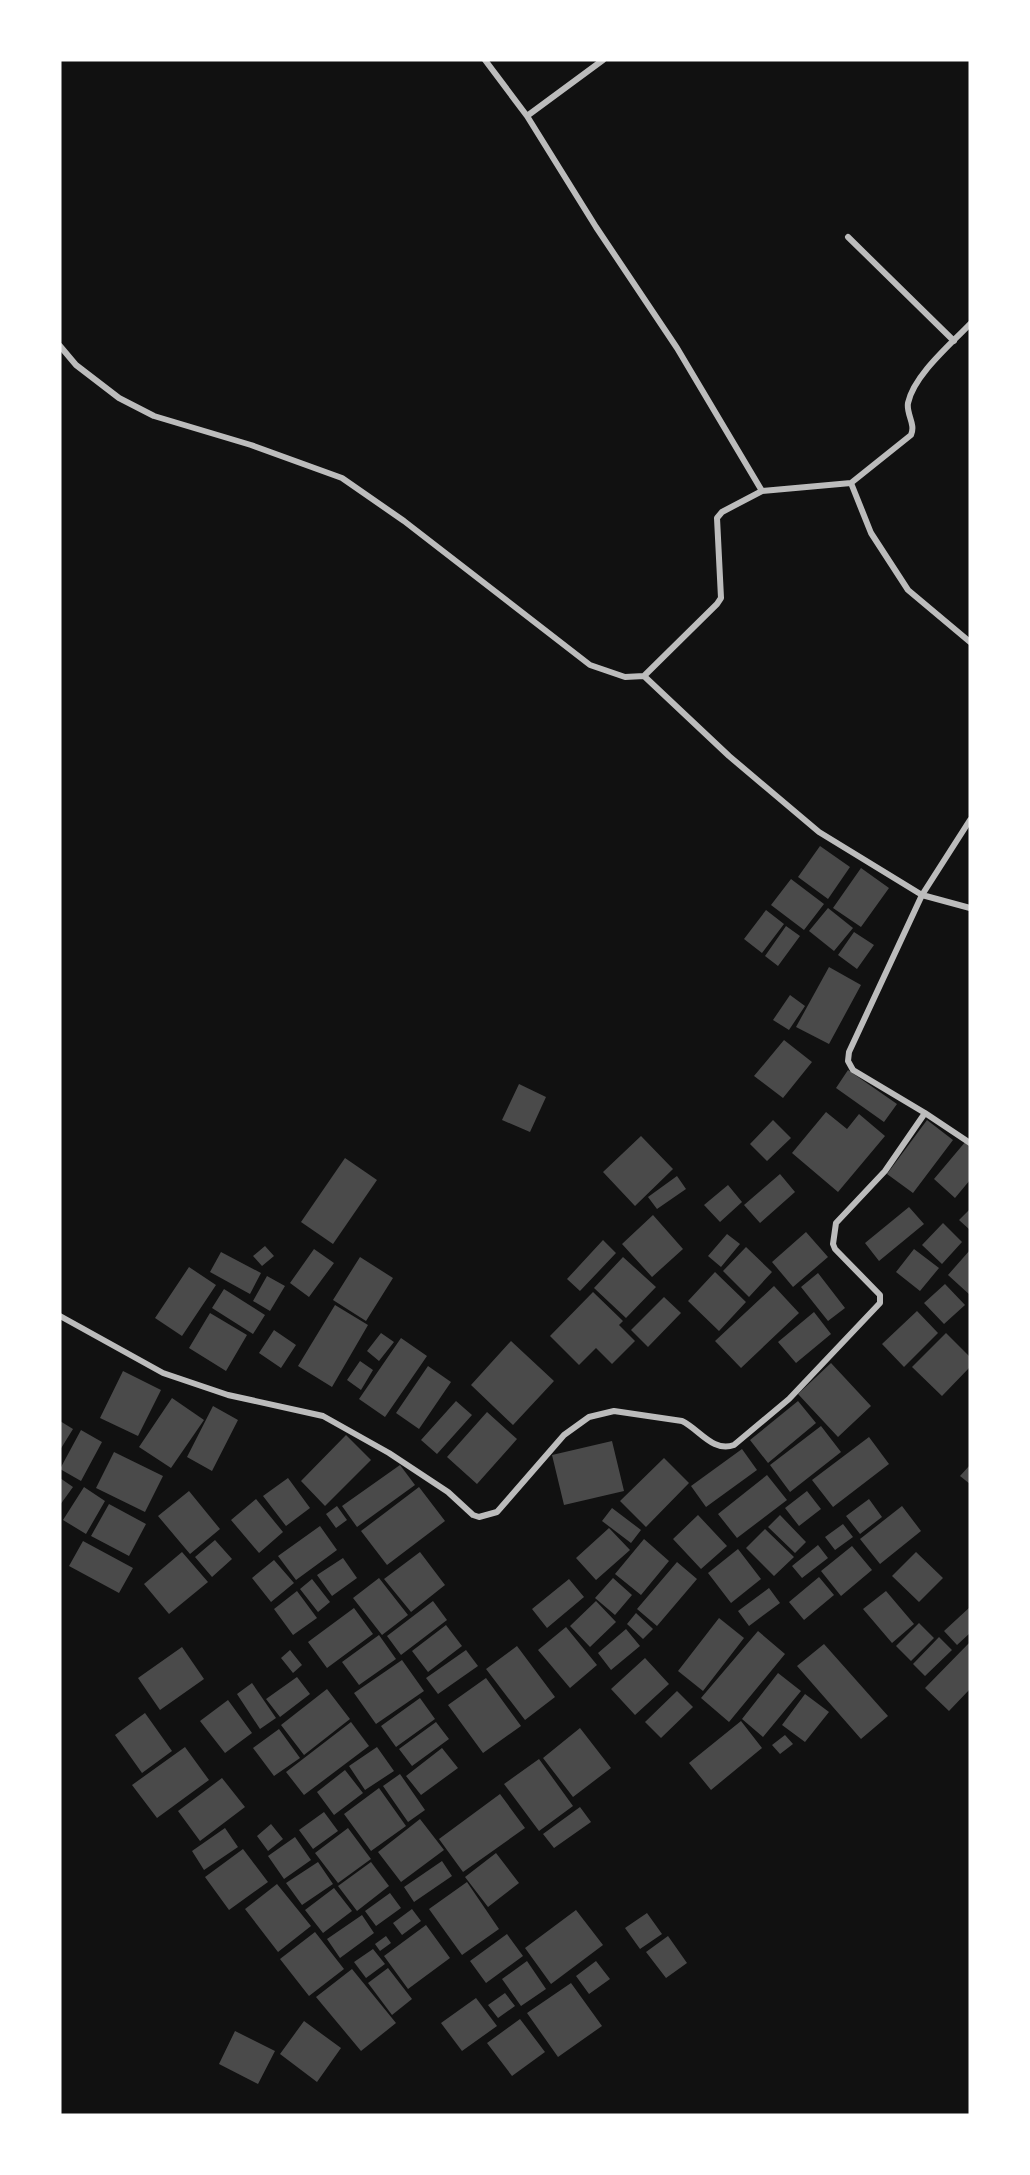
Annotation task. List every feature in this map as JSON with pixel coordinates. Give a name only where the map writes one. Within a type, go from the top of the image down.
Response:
[{"type":"street","points":[[484,60],[527,116],[596,227],[677,348],[762,491]]},
{"type":"street","points":[[527,116],[603,60]]},
{"type":"street","points":[[848,237],[954,340]]},
{"type":"street","points":[[60,345],[76,364],[119,398],[154,416],[251,446],[342,478],[404,521],[590,665],[625,677],[644,676],[721,598],[717,518],[722,512],[762,491],[850,483],[911,435],[913,429],[908,406],[909,400],[921,376],[970,324]]},
{"type":"street","points":[[850,483],[871,533],[908,590],[970,642]]},
{"type":"street","points":[[644,676],[729,756],[819,832],[922,895],[970,908]]},
{"type":"street","points":[[970,820],[922,895],[849,1053],[848,1061],[854,1070],[970,1143]]},
{"type":"street","points":[[60,1316],[163,1373],[228,1395],[323,1416],[389,1453],[448,1492],[473,1515],[486,1516],[497,1512],[564,1435],[589,1417],[614,1412],[682,1420],[718,1447],[727,1448],[734,1445],[789,1400],[880,1303],[880,1295],[835,1250],[833,1244],[836,1223],[885,1171],[925,1113]]},
{"type":"building","points":[[820,846],[850,867],[828,899],[798,877]]},
{"type":"building","points":[[861,868],[889,888],[861,927],[833,908]]},
{"type":"building","points":[[791,879],[824,904],[804,930],[771,905]]},
{"type":"building","points":[[828,908],[853,928],[834,951],[809,931]]},
{"type":"building","points":[[766,910],[784,924],[762,953],[744,939]]},
{"type":"building","points":[[786,926],[800,936],[778,966],[765,956]]},
{"type":"building","points":[[854,932],[874,945],[857,969],[838,955]]},
{"type":"building","points":[[829,967],[861,985],[829,1044],[796,1027]]},
{"type":"building","points":[[790,995],[805,1006],[789,1030],[773,1020]]},
{"type":"building","points":[[784,1040],[812,1062],[783,1098],[754,1076]]},
{"type":"building","points":[[848,1070],[897,1104],[884,1122],[836,1088]]},
{"type":"building","points":[[519,1084],[546,1097],[530,1132],[502,1120]]},
{"type":"building","points":[[826,1112],[847,1129],[859,1114],[885,1136],[838,1192],[792,1153]]},
{"type":"building","points":[[773,1120],[791,1138],[767,1161],[750,1144]]},
{"type":"building","points":[[927,1120],[953,1140],[913,1193],[887,1174]]},
{"type":"building","points":[[641,1136],[673,1169],[635,1206],[603,1172]]},
{"type":"building","points":[[966,1141],[970,1144],[970,1180],[955,1198],[934,1179]]},
{"type":"building","points":[[345,1158],[377,1180],[333,1244],[301,1222]]},
{"type":"building","points":[[780,1174],[795,1192],[760,1223],[744,1205]]},
{"type":"building","points":[[677,1176],[686,1189],[657,1209],[648,1197]]},
{"type":"building","points":[[728,1185],[742,1202],[720,1222],[704,1205]]},
{"type":"building","points":[[909,1207],[924,1224],[879,1261],[865,1243]]},
{"type":"building","points":[[970,1209],[970,1230],[959,1220]]},
{"type":"building","points":[[653,1215],[683,1249],[652,1277],[622,1244]]},
{"type":"building","points":[[943,1223],[962,1242],[942,1264],[922,1245]]},
{"type":"building","points":[[806,1232],[828,1257],[793,1287],[772,1262]]},
{"type":"building","points":[[727,1234],[740,1244],[721,1267],[708,1256]]},
{"type":"building","points":[[603,1240],[616,1253],[580,1291],[567,1279]]},
{"type":"building","points":[[265,1246],[274,1256],[262,1266],[253,1256]]},
{"type":"building","points":[[746,1247],[772,1272],[749,1297],[723,1271]]},
{"type":"building","points":[[314,1249],[334,1263],[309,1297],[290,1283]]},
{"type":"building","points":[[914,1249],[939,1268],[920,1291],[896,1272]]},
{"type":"building","points":[[970,1250],[970,1295],[948,1275]]},
{"type":"building","points":[[221,1252],[261,1273],[250,1294],[210,1272]]},
{"type":"building","points":[[360,1257],[393,1278],[366,1321],[333,1300]]},
{"type":"building","points":[[623,1257],[656,1287],[626,1318],[594,1288]]},
{"type":"building","points":[[189,1267],[216,1285],[182,1336],[155,1318]]},
{"type":"building","points":[[715,1272],[746,1302],[719,1331],[688,1301]]},
{"type":"building","points":[[818,1273],[845,1308],[828,1321],[801,1287]]},
{"type":"building","points":[[267,1276],[285,1286],[270,1311],[253,1301]]},
{"type":"building","points":[[945,1284],[965,1305],[944,1324],[924,1303]]},
{"type":"building","points":[[774,1286],[799,1313],[741,1368],[715,1341]]},
{"type":"building","points":[[224,1289],[265,1315],[253,1334],[212,1308]]},
{"type":"building","points":[[593,1292],[623,1321],[619,1325],[635,1341],[612,1364],[596,1348],[579,1365],[550,1336]]},
{"type":"building","points":[[664,1297],[681,1313],[648,1347],[631,1330]]},
{"type":"building","points":[[335,1305],[368,1325],[332,1387],[298,1366]]},
{"type":"building","points":[[917,1311],[938,1333],[904,1367],[882,1344]]},
{"type":"building","points":[[814,1312],[831,1334],[796,1363],[778,1342]]},
{"type":"building","points":[[210,1313],[247,1335],[226,1371],[189,1348]]},
{"type":"building","points":[[274,1330],[296,1345],[281,1368],[259,1353]]},
{"type":"building","points":[[381,1333],[394,1342],[379,1361],[367,1351]]},
{"type":"building","points":[[946,1333],[970,1357],[970,1367],[942,1396],[912,1367]]},
{"type":"building","points":[[401,1338],[427,1356],[385,1417],[359,1399]]},
{"type":"building","points":[[511,1341],[554,1381],[513,1425],[471,1385]]},
{"type":"building","points":[[360,1361],[373,1370],[361,1390],[347,1380]]},
{"type":"building","points":[[831,1363],[871,1406],[838,1437],[798,1394]]},
{"type":"building","points":[[428,1366],[451,1382],[419,1429],[396,1413]]},
{"type":"building","points":[[123,1371],[161,1390],[138,1436],[100,1418]]},
{"type":"building","points":[[172,1398],[204,1420],[171,1468],[139,1447]]},
{"type":"building","points":[[456,1401],[472,1415],[437,1454],[421,1440]]},
{"type":"building","points":[[798,1401],[816,1423],[768,1463],[750,1440]]},
{"type":"building","points":[[213,1406],[238,1420],[212,1471],[187,1457]]},
{"type":"building","points":[[487,1412],[517,1439],[477,1484],[447,1457]]},
{"type":"building","points":[[60,1421],[73,1429],[60,1450]]},
{"type":"building","points":[[821,1426],[841,1452],[790,1492],[770,1465]]},
{"type":"building","points":[[81,1430],[102,1442],[81,1481],[60,1469]]},
{"type":"building","points":[[346,1435],[371,1460],[325,1506],[301,1481]]},
{"type":"building","points":[[869,1437],[889,1464],[833,1507],[812,1480]]},
{"type":"building","points":[[612,1441],[624,1491],[564,1505],[552,1455]]},
{"type":"building","points":[[742,1449],[757,1470],[706,1507],[691,1486]]},
{"type":"building","points":[[114,1452],[163,1476],[145,1512],[96,1488]]},
{"type":"building","points":[[664,1458],[689,1483],[646,1527],[620,1501]]},
{"type":"building","points":[[400,1465],[415,1485],[357,1527],[342,1506]]},
{"type":"building","points":[[970,1465],[970,1484],[960,1476]]},
{"type":"building","points":[[767,1475],[787,1500],[737,1538],[718,1514]]},
{"type":"building","points":[[60,1478],[73,1487],[60,1505]]},
{"type":"building","points":[[288,1478],[310,1508],[286,1526],[263,1496]]},
{"type":"building","points":[[84,1487],[105,1501],[86,1534],[63,1520]]},
{"type":"building","points":[[419,1487],[445,1521],[387,1565],[361,1531]]},
{"type":"building","points":[[189,1491],[220,1529],[190,1554],[158,1516]]},
{"type":"building","points":[[807,1491],[821,1509],[799,1526],[785,1508]]},
{"type":"building","points":[[256,1499],[283,1532],[259,1553],[231,1520]]},
{"type":"building","points":[[869,1499],[882,1517],[860,1534],[846,1516]]},
{"type":"building","points":[[109,1504],[146,1524],[129,1556],[91,1536]]},
{"type":"building","points":[[337,1506],[347,1520],[336,1528],[326,1514]]},
{"type":"building","points":[[902,1506],[921,1531],[880,1564],[860,1539]]},
{"type":"building","points":[[612,1508],[641,1530],[631,1543],[602,1521]]},
{"type":"building","points":[[698,1515],[727,1546],[701,1569],[673,1539]]},
{"type":"building","points":[[780,1515],[806,1542],[795,1553],[768,1527]]},
{"type":"building","points":[[843,1524],[853,1537],[835,1550],[825,1537]]},
{"type":"building","points":[[320,1526],[337,1550],[296,1580],[278,1556]]},
{"type":"building","points":[[609,1528],[630,1550],[596,1580],[576,1558]]},
{"type":"building","points":[[765,1529],[794,1557],[774,1576],[746,1548]]},
{"type":"building","points":[[644,1539],[669,1561],[641,1595],[615,1574]]},
{"type":"building","points":[[215,1540],[232,1559],[212,1577],[195,1557]]},
{"type":"building","points":[[83,1541],[133,1568],[119,1593],[69,1566]]},
{"type":"building","points":[[818,1545],[828,1558],[802,1578],[792,1566]]},
{"type":"building","points":[[852,1546],[872,1570],[841,1596],[821,1571]]},
{"type":"building","points":[[738,1549],[761,1579],[731,1603],[708,1573]]},
{"type":"building","points":[[182,1552],[208,1582],[169,1614],[144,1584]]},
{"type":"building","points":[[420,1552],[445,1585],[411,1612],[384,1579]]},
{"type":"building","points":[[916,1552],[943,1578],[919,1602],[892,1576]]},
{"type":"building","points":[[343,1558],[357,1578],[332,1596],[317,1575]]},
{"type":"building","points":[[274,1560],[294,1583],[271,1602],[252,1578]]},
{"type":"building","points":[[677,1562],[697,1579],[657,1626],[637,1609]]},
{"type":"building","points":[[819,1577],[834,1595],[804,1620],[789,1602]]},
{"type":"building","points":[[379,1578],[408,1615],[382,1635],[353,1598]]},
{"type":"building","points":[[613,1578],[632,1595],[615,1615],[595,1598]]},
{"type":"building","points":[[312,1579],[330,1602],[318,1612],[300,1589]]},
{"type":"building","points":[[569,1579],[584,1597],[547,1628],[532,1609]]},
{"type":"building","points":[[769,1588],[780,1603],[749,1626],[738,1611]]},
{"type":"building","points":[[297,1591],[317,1618],[293,1635],[274,1609]]},
{"type":"building","points":[[886,1591],[914,1624],[892,1643],[863,1609]]},
{"type":"building","points":[[433,1601],[447,1620],[401,1655],[387,1636]]},
{"type":"building","points":[[596,1601],[616,1622],[590,1647],[570,1626]]},
{"type":"building","points":[[970,1607],[970,1633],[957,1645],[944,1631]]},
{"type":"building","points":[[354,1608],[373,1634],[327,1668],[308,1642]]},
{"type":"building","points":[[636,1613],[653,1629],[643,1639],[627,1624]]},
{"type":"building","points":[[719,1618],[744,1638],[703,1691],[678,1671]]},
{"type":"building","points":[[919,1623],[934,1638],[911,1661],[896,1646]]},
{"type":"building","points":[[446,1625],[462,1646],[428,1672],[412,1651]]},
{"type":"building","points":[[566,1627],[597,1665],[570,1688],[538,1650]]},
{"type":"building","points":[[626,1629],[640,1646],[611,1670],[598,1653]]},
{"type":"building","points":[[758,1631],[785,1654],[729,1722],[701,1698]]},
{"type":"building","points":[[379,1635],[396,1659],[359,1685],[342,1662]]},
{"type":"building","points":[[939,1637],[952,1650],[925,1676],[913,1664]]},
{"type":"building","points":[[970,1642],[970,1689],[949,1711],[925,1688]]},
{"type":"building","points":[[824,1644],[888,1716],[861,1739],[797,1666]]},
{"type":"building","points":[[517,1646],[555,1697],[525,1720],[486,1669]]},
{"type":"building","points":[[182,1647],[204,1679],[160,1710],[138,1678]]},
{"type":"building","points":[[290,1650],[302,1665],[293,1673],[281,1658]]},
{"type":"building","points":[[466,1650],[478,1666],[438,1694],[426,1678]]},
{"type":"building","points":[[645,1658],[669,1684],[635,1715],[611,1689]]},
{"type":"building","points":[[402,1660],[424,1691],[376,1724],[354,1693]]},
{"type":"building","points":[[778,1673],[801,1691],[763,1737],[742,1719]]},
{"type":"building","points":[[297,1677],[310,1694],[280,1717],[266,1699]]},
{"type":"building","points":[[486,1678],[521,1726],[483,1753],[448,1705]]},
{"type":"building","points":[[252,1683],[276,1718],[260,1729],[237,1694]]},
{"type":"building","points":[[327,1689],[350,1719],[304,1755],[281,1725]]},
{"type":"building","points":[[677,1691],[693,1707],[661,1738],[645,1722]]},
{"type":"building","points":[[805,1694],[829,1712],[805,1742],[782,1725]]},
{"type":"building","points":[[420,1698],[435,1719],[396,1747],[381,1726]]},
{"type":"building","points":[[228,1700],[252,1733],[225,1753],[200,1721]]},
{"type":"building","points":[[145,1713],[172,1751],[142,1773],[115,1735]]},
{"type":"building","points":[[741,1721],[762,1748],[711,1790],[689,1763]]},
{"type":"building","points":[[351,1722],[369,1746],[304,1795],[286,1772]]},
{"type":"building","points":[[436,1722],[449,1739],[412,1766],[399,1749]]},
{"type":"building","points":[[580,1728],[611,1768],[573,1797],[543,1758]]},
{"type":"building","points":[[279,1729],[300,1758],[274,1776],[253,1748]]},
{"type":"building","points":[[785,1735],[793,1744],[780,1754],[772,1745]]},
{"type":"building","points":[[185,1747],[209,1780],[157,1818],[132,1785]]},
{"type":"building","points":[[377,1747],[394,1771],[365,1790],[349,1766]]},
{"type":"building","points":[[442,1748],[458,1768],[421,1795],[406,1776]]},
{"type":"building","points":[[539,1759],[573,1806],[539,1831],[504,1784]]},
{"type":"building","points":[[345,1770],[363,1793],[334,1815],[317,1792]]},
{"type":"building","points":[[400,1774],[425,1810],[408,1822],[383,1786]]},
{"type":"building","points":[[222,1778],[245,1807],[200,1841],[178,1811]]},
{"type":"building","points":[[379,1788],[406,1826],[371,1851],[344,1814]]},
{"type":"building","points":[[500,1794],[525,1828],[463,1872],[439,1839]]},
{"type":"building","points":[[580,1807],[591,1822],[554,1848],[543,1834]]},
{"type":"building","points":[[324,1812],[338,1831],[313,1849],[299,1830]]},
{"type":"building","points":[[420,1819],[444,1850],[401,1882],[378,1852]]},
{"type":"building","points":[[271,1824],[283,1839],[268,1851],[257,1836]]},
{"type":"building","points":[[225,1828],[238,1847],[204,1870],[192,1851]]},
{"type":"building","points":[[348,1828],[371,1859],[338,1883],[315,1853]]},
{"type":"building","points":[[295,1837],[311,1860],[284,1879],[268,1856]]},
{"type":"building","points":[[243,1849],[268,1882],[229,1910],[205,1877]]},
{"type":"building","points":[[496,1853],[519,1883],[488,1907],[465,1877]]},
{"type":"building","points":[[442,1861],[452,1876],[414,1902],[404,1887]]},
{"type":"building","points":[[318,1862],[333,1884],[302,1905],[286,1883]]},
{"type":"building","points":[[371,1862],[389,1886],[357,1911],[338,1886]]},
{"type":"building","points":[[467,1882],[499,1929],[462,1955],[429,1909]]},
{"type":"building","points":[[277,1884],[311,1926],[278,1952],[245,1909]]},
{"type":"building","points":[[334,1888],[352,1911],[323,1933],[305,1910]]},
{"type":"building","points":[[390,1893],[401,1908],[376,1926],[365,1911]]},
{"type":"building","points":[[412,1909],[421,1921],[402,1935],[393,1923]]},
{"type":"building","points":[[576,1910],[603,1945],[551,1984],[525,1948]]},
{"type":"building","points":[[647,1913],[662,1934],[640,1949],[625,1928]]},
{"type":"building","points":[[362,1915],[374,1933],[340,1958],[327,1939]]},
{"type":"building","points":[[426,1925],[450,1958],[408,1989],[384,1956]]},
{"type":"building","points":[[315,1932],[344,1969],[309,1996],[280,1959]]},
{"type":"building","points":[[507,1934],[523,1956],[486,1983],[470,1961]]},
{"type":"building","points":[[386,1936],[391,1943],[380,1951],[375,1944]]},
{"type":"building","points":[[668,1936],[687,1963],[666,1978],[646,1952]]},
{"type":"building","points":[[373,1949],[385,1964],[366,1978],[354,1962]]},
{"type":"building","points":[[527,1961],[546,1989],[521,2006],[502,1979]]},
{"type":"building","points":[[596,1961],[610,1979],[589,1994],[576,1976]]},
{"type":"building","points":[[388,1968],[412,1999],[392,2015],[368,1983]]},
{"type":"building","points":[[352,1969],[396,2023],[361,2051],[316,1997]]},
{"type":"building","points":[[571,1983],[602,2026],[558,2057],[527,2013]]},
{"type":"building","points":[[505,1993],[515,2006],[498,2018],[488,2005]]},
{"type":"building","points":[[476,1998],[497,2026],[462,2051],[441,2023]]},
{"type":"building","points":[[520,2019],[545,2052],[512,2076],[487,2043]]},
{"type":"building","points":[[304,2021],[341,2048],[317,2082],[280,2054]]},
{"type":"building","points":[[235,2031],[275,2051],[258,2084],[219,2064]]}]
